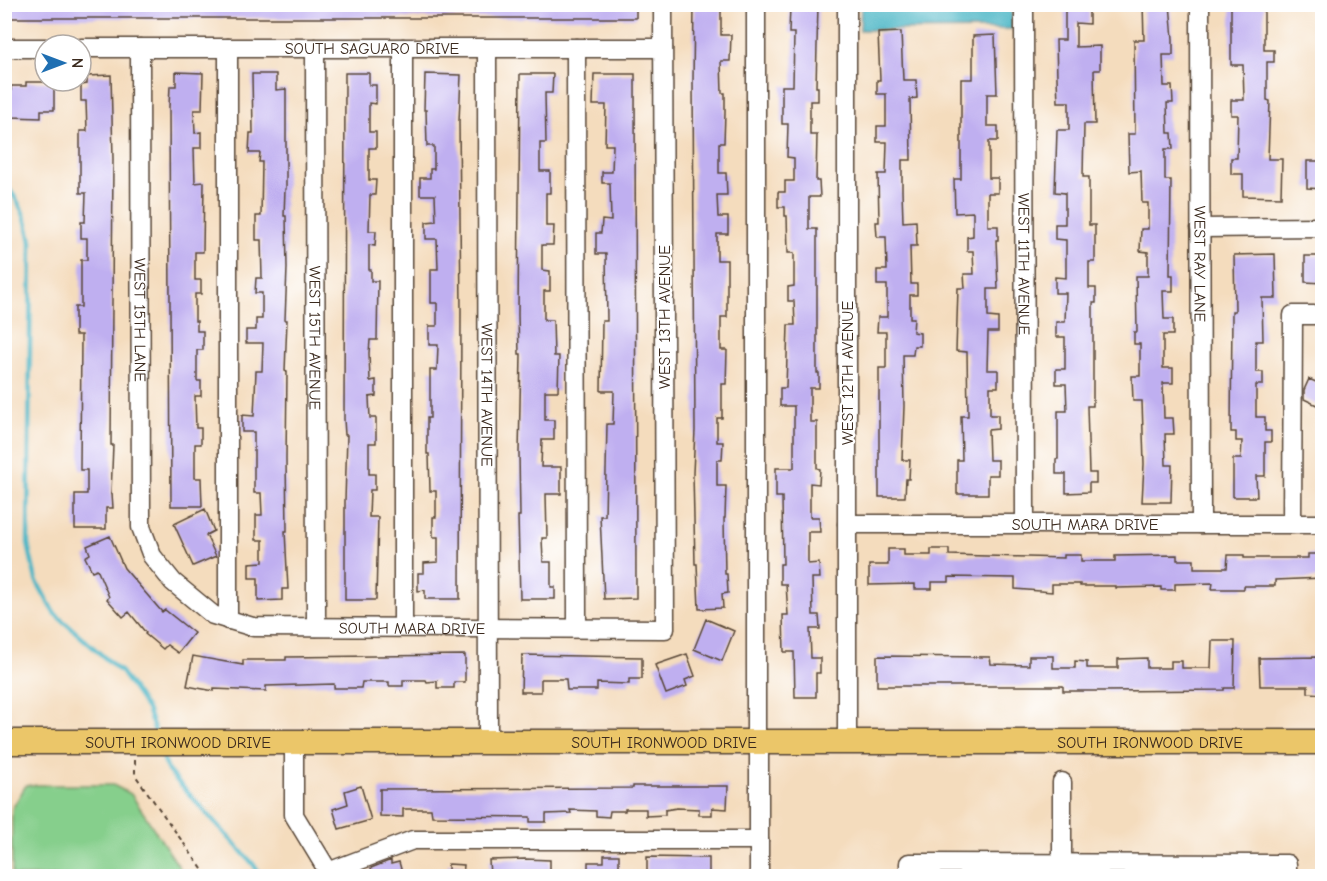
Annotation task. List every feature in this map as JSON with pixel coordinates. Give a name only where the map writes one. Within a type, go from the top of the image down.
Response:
[{"type":"main road","name":"SOUTH IRONWOOD DRIVE","points":[[4,742],[1323,742]]},
{"type":"street","name":"WEST 13TH AVENUE","points":[[663,4],[665,629]]},
{"type":"street","points":[[756,4],[759,876]]},
{"type":"street","name":"WEST 12TH AVENUE","points":[[847,4],[847,741]]},
{"type":"street","name":"WEST 11TH AVENUE","points":[[1024,4],[1025,523]]},
{"type":"street","name":"WEST RAY LANE","points":[[1200,4],[1201,524]]},
{"type":"street","points":[[4,48],[33,48]]},
{"type":"street","name":"SOUTH SAGUARO DRIVE","points":[[93,48],[663,48]]},
{"type":"street","name":"WEST 15TH LANE","points":[[140,48],[141,527],[152,556],[173,582]]},
{"type":"street","points":[[228,48],[228,620]]},
{"type":"street","name":"WEST 15TH AVENUE","points":[[315,48],[316,627]]},
{"type":"street","points":[[403,48],[403,627]]},
{"type":"street","points":[[576,48],[577,628]]},
{"type":"street","name":"WEST 14TH AVENUE","points":[[487,49],[488,742]]},
{"type":"street","points":[[1200,228],[1323,227]]},
{"type":"street","points":[[1292,524],[1293,315],[1323,315]]},
{"type":"street","name":"SOUTH MARA DRIVE","points":[[848,524],[1323,524]]},
{"type":"street","name":"SOUTH MARA DRIVE","points":[[173,582],[213,615],[253,627],[665,629]]},
{"type":"street","points":[[294,741],[294,815],[330,874],[413,840],[759,840]]},
{"type":"street","points":[[1062,782],[1062,864]]},
{"type":"street","points":[[909,870],[992,870],[1062,864],[1287,870]]},
{"type":"path","points":[[139,742],[135,775],[207,876]]},
{"type":"green space","points":[[26,785],[113,785],[131,794],[185,876],[12,876],[12,809]]},
{"type":"water","points":[[861,5],[1012,5],[1012,29],[860,30]]},
{"type":"building","points":[[11,4],[636,4],[636,18],[11,18]]},
{"type":"building","points":[[694,4],[721,4],[721,35],[731,35],[730,61],[721,61],[725,113],[724,143],[719,143],[719,173],[726,173],[727,195],[717,195],[718,217],[728,217],[728,234],[717,234],[717,260],[727,260],[727,317],[721,317],[721,350],[727,350],[726,384],[722,384],[722,418],[717,418],[717,442],[723,442],[722,460],[717,460],[717,486],[726,486],[725,574],[727,574],[728,593],[722,594],[723,608],[699,609],[697,564],[695,564],[693,473],[695,430]]},
{"type":"building","points":[[796,4],[818,4],[816,87],[818,87],[818,101],[810,101],[810,135],[817,135],[816,181],[819,181],[820,197],[809,197],[809,229],[817,229],[817,373],[819,373],[819,388],[810,388],[810,422],[817,422],[817,468],[820,469],[819,484],[810,483],[810,517],[819,517],[820,532],[808,532],[808,564],[819,563],[820,578],[812,578],[813,615],[819,615],[820,629],[810,629],[811,658],[820,658],[820,673],[816,673],[816,697],[795,697],[794,652],[784,652],[783,615],[788,615],[786,584],[780,584],[780,564],[783,564],[782,497],[776,497],[776,468],[794,468],[794,406],[780,406],[780,388],[786,388],[788,325],[795,325],[794,301],[788,301],[788,287],[794,286],[794,253],[788,253],[787,216],[785,216],[785,207],[778,207],[778,192],[785,192],[785,181],[794,181],[794,158],[787,157],[788,124],[782,124],[782,86],[793,86],[794,33],[789,33],[790,6],[796,6]]},
{"type":"building","points":[[1065,4],[1089,4],[1089,24],[1076,23],[1076,47],[1100,46],[1100,70],[1094,70],[1095,124],[1084,124],[1083,177],[1089,177],[1089,225],[1095,225],[1095,262],[1089,262],[1089,288],[1096,288],[1096,303],[1093,303],[1093,406],[1087,406],[1089,473],[1096,473],[1096,483],[1089,483],[1089,492],[1066,493],[1066,474],[1056,474],[1058,411],[1067,411],[1066,384],[1056,384],[1056,369],[1065,369],[1065,337],[1056,337],[1056,322],[1065,322],[1066,293],[1055,293],[1055,277],[1066,278],[1066,240],[1055,239],[1055,224],[1065,224],[1065,193],[1055,192],[1057,130],[1069,130],[1069,102],[1058,102],[1057,78],[1056,40],[1065,40]]},
{"type":"building","points":[[1143,4],[1170,4],[1173,39],[1173,55],[1163,55],[1164,86],[1172,86],[1173,103],[1167,103],[1168,133],[1172,133],[1173,149],[1165,149],[1165,180],[1171,180],[1170,275],[1173,275],[1173,291],[1163,291],[1164,319],[1173,319],[1173,335],[1163,335],[1163,368],[1173,368],[1173,383],[1163,383],[1164,418],[1173,418],[1174,434],[1165,434],[1166,465],[1172,465],[1171,502],[1142,502],[1144,464],[1142,401],[1133,401],[1132,376],[1140,376],[1140,344],[1134,344],[1134,332],[1137,332],[1136,276],[1148,276],[1148,252],[1140,251],[1141,229],[1148,229],[1148,203],[1142,203],[1141,171],[1129,172],[1128,134],[1135,134],[1134,40],[1144,40]]},
{"type":"building","points":[[1231,4],[1264,4],[1264,50],[1274,50],[1274,62],[1267,62],[1267,100],[1270,101],[1268,159],[1282,159],[1281,197],[1243,196],[1243,174],[1231,174],[1231,158],[1237,158],[1238,115],[1231,115],[1231,100],[1244,100],[1243,65],[1231,65]]},
{"type":"building","points":[[901,32],[903,80],[916,80],[917,98],[910,99],[911,160],[902,160],[902,191],[903,222],[916,221],[917,246],[910,246],[911,284],[917,284],[917,295],[910,295],[910,318],[914,318],[913,332],[920,333],[920,346],[914,346],[913,355],[903,355],[902,460],[910,460],[905,497],[879,497],[879,368],[886,368],[886,332],[877,332],[878,317],[887,317],[887,285],[877,285],[877,270],[887,270],[886,237],[877,237],[876,222],[879,222],[878,174],[886,174],[887,142],[877,142],[877,126],[886,126],[886,94],[877,94],[877,80],[880,80],[878,33]]},
{"type":"building","points":[[995,35],[997,94],[987,94],[987,126],[998,126],[998,141],[989,141],[989,178],[998,178],[998,193],[988,193],[988,226],[998,226],[998,240],[996,240],[998,289],[988,289],[988,317],[998,318],[998,332],[988,332],[987,370],[998,370],[998,387],[990,387],[990,415],[998,415],[998,429],[988,430],[989,460],[998,460],[998,475],[988,475],[988,494],[957,494],[957,460],[962,460],[961,416],[968,416],[967,352],[956,351],[958,288],[965,288],[964,274],[974,274],[973,251],[967,251],[967,237],[973,236],[973,212],[955,213],[954,179],[961,179],[961,79],[973,79],[973,36]]},
{"type":"building","points":[[176,72],[203,73],[202,110],[194,110],[195,133],[201,132],[201,148],[194,148],[195,183],[204,182],[203,252],[195,252],[195,280],[201,280],[201,294],[195,294],[195,321],[197,321],[197,331],[203,331],[203,350],[197,350],[197,381],[201,381],[201,396],[195,396],[196,428],[201,428],[201,444],[195,444],[195,478],[201,478],[202,506],[171,506],[169,107],[170,86],[176,86]]},
{"type":"building","points":[[345,73],[369,73],[369,85],[376,85],[376,104],[369,103],[369,132],[376,132],[376,148],[369,148],[369,180],[376,180],[375,195],[370,195],[369,231],[376,231],[375,246],[369,245],[369,270],[371,270],[371,281],[378,281],[377,340],[370,340],[369,353],[370,381],[376,380],[376,396],[369,397],[370,418],[376,418],[376,443],[369,443],[369,474],[375,474],[375,490],[370,490],[369,517],[378,517],[376,600],[345,600],[347,435],[345,435],[344,419]]},
{"type":"building","points":[[252,74],[276,74],[276,90],[286,89],[284,216],[286,216],[287,268],[285,371],[287,372],[287,531],[285,531],[288,589],[282,589],[282,600],[258,601],[258,578],[249,578],[249,563],[263,562],[263,540],[256,540],[256,515],[262,515],[261,493],[254,493],[254,432],[242,432],[242,415],[254,416],[256,371],[262,371],[263,343],[246,343],[246,330],[256,330],[256,319],[262,319],[262,293],[255,293],[256,278],[262,278],[261,240],[256,240],[256,216],[261,216],[262,162],[259,162],[260,153],[249,153],[250,133],[253,133]]},
{"type":"building","points":[[425,74],[461,75],[459,122],[460,599],[425,599],[425,590],[418,591],[418,573],[424,573],[424,563],[438,562],[438,537],[433,537],[436,491],[430,491],[429,454],[427,454],[430,370],[437,370],[438,345],[429,345],[429,326],[437,326],[437,303],[431,303],[431,269],[438,269],[437,239],[426,239],[426,222],[436,221],[435,195],[420,195],[420,178],[430,178],[430,169],[434,169],[434,146],[427,146],[426,110],[424,110]]},
{"type":"building","points":[[520,74],[553,74],[552,93],[545,93],[546,143],[540,143],[540,171],[550,171],[550,193],[546,193],[546,226],[554,226],[553,245],[542,245],[542,270],[550,271],[550,291],[544,291],[544,320],[553,320],[554,356],[559,356],[558,391],[545,391],[545,420],[554,420],[554,440],[542,440],[541,467],[561,467],[561,494],[546,494],[547,538],[542,538],[543,562],[551,562],[551,587],[555,587],[555,599],[520,599],[518,516],[520,516],[521,354],[519,354],[518,315]]},
{"type":"building","points":[[594,74],[635,74],[636,598],[604,599],[600,516],[605,516],[607,424],[613,424],[614,391],[601,391],[602,321],[607,321],[606,254],[596,254],[596,233],[601,233],[602,220],[611,221],[610,183],[602,183],[602,172],[612,172],[613,145],[605,145],[606,105],[593,105]]},
{"type":"building","points":[[111,75],[113,159],[111,445],[113,445],[111,494],[113,508],[106,508],[106,529],[75,529],[75,494],[87,494],[87,470],[80,470],[81,335],[75,335],[75,307],[81,307],[81,260],[87,260],[87,238],[81,238],[81,222],[85,222],[86,193],[80,193],[80,131],[87,131],[86,101],[81,101],[81,93],[93,93],[93,76]]},
{"type":"building","points":[[26,82],[33,82],[33,93],[54,93],[54,110],[41,110],[41,118],[11,117],[11,86],[26,86]]},
{"type":"building","points":[[1307,161],[1323,161],[1323,189],[1307,188]]},
{"type":"building","points":[[1275,254],[1276,298],[1262,298],[1263,341],[1256,341],[1256,372],[1263,372],[1263,385],[1256,385],[1256,417],[1265,417],[1265,431],[1271,431],[1271,442],[1265,442],[1265,476],[1256,476],[1257,497],[1233,497],[1233,459],[1241,459],[1242,441],[1236,441],[1236,432],[1231,432],[1232,311],[1235,311],[1234,255]]},
{"type":"building","points":[[1305,256],[1323,256],[1323,283],[1305,282]]},
{"type":"building","points":[[1309,379],[1323,385],[1323,408],[1304,399],[1304,390]]},
{"type":"building","points":[[205,509],[214,531],[206,535],[216,556],[193,566],[174,524]]},
{"type":"building","points":[[110,536],[124,568],[162,612],[165,610],[194,633],[178,653],[167,645],[163,649],[145,634],[129,612],[123,617],[107,599],[109,597],[97,569],[92,571],[85,557],[90,554],[87,546]]},
{"type":"building","points":[[888,549],[904,549],[904,555],[931,555],[931,549],[949,549],[949,555],[1064,558],[1064,555],[1081,555],[1081,561],[1115,561],[1115,556],[1177,555],[1177,560],[1194,560],[1194,568],[1227,568],[1228,555],[1244,555],[1244,558],[1308,558],[1308,554],[1323,554],[1323,578],[1275,580],[1275,586],[1244,586],[1244,589],[1212,589],[1213,583],[1175,584],[1175,590],[1161,590],[1161,587],[1116,588],[1116,586],[1052,584],[1052,592],[1015,589],[1015,578],[949,577],[949,582],[932,582],[932,589],[915,589],[915,584],[869,585],[869,565],[888,565]]},
{"type":"building","points":[[706,619],[734,631],[722,661],[694,649]]},
{"type":"building","points":[[1212,641],[1235,641],[1234,688],[1224,688],[1224,690],[1063,691],[1063,686],[877,686],[877,656],[990,657],[991,664],[1029,665],[1029,656],[1053,656],[1053,668],[1075,668],[1075,661],[1087,662],[1087,668],[1118,668],[1118,659],[1147,658],[1147,668],[1171,668],[1171,661],[1182,661],[1182,668],[1211,668]]},
{"type":"building","points":[[687,654],[695,676],[685,680],[687,686],[666,694],[655,665]]},
{"type":"building","points":[[465,655],[465,682],[454,682],[454,688],[437,688],[437,681],[427,682],[426,680],[403,680],[403,686],[389,686],[389,682],[362,682],[361,688],[334,688],[334,684],[266,686],[266,691],[214,689],[214,691],[187,686],[193,656],[243,665],[243,660],[286,660],[286,657]]},
{"type":"building","points":[[522,655],[642,657],[642,679],[629,679],[629,684],[597,683],[597,690],[567,690],[566,679],[541,679],[541,692],[521,692]]},
{"type":"building","points":[[1318,657],[1318,672],[1323,672],[1323,694],[1308,693],[1308,686],[1260,686],[1259,658]]},
{"type":"building","points":[[361,786],[371,820],[339,829],[333,809],[348,804],[345,791]]},
{"type":"building","points":[[633,786],[728,786],[727,809],[712,808],[712,815],[699,815],[699,809],[677,808],[665,810],[665,815],[646,816],[646,809],[625,809],[625,811],[610,811],[609,817],[596,816],[596,811],[570,810],[571,813],[546,814],[546,822],[530,822],[530,817],[432,816],[431,809],[403,809],[403,817],[380,816],[380,789],[633,788]]},
{"type":"building","points":[[604,855],[619,855],[619,876],[588,876],[588,862],[604,862]]},
{"type":"building","points":[[647,857],[709,858],[709,876],[647,876]]},
{"type":"building","points":[[391,860],[391,864],[399,862],[403,876],[373,876],[371,868]]},
{"type":"building","points":[[489,860],[550,860],[550,876],[490,876]]},
{"type":"building","points":[[448,864],[464,865],[463,876],[448,876]]},
{"type":"waterway","points":[[4,183],[22,211],[31,242],[28,544],[36,580],[54,613],[121,672],[147,709],[156,734]]},
{"type":"waterway","points":[[161,751],[168,771],[253,864],[261,876]]}]
